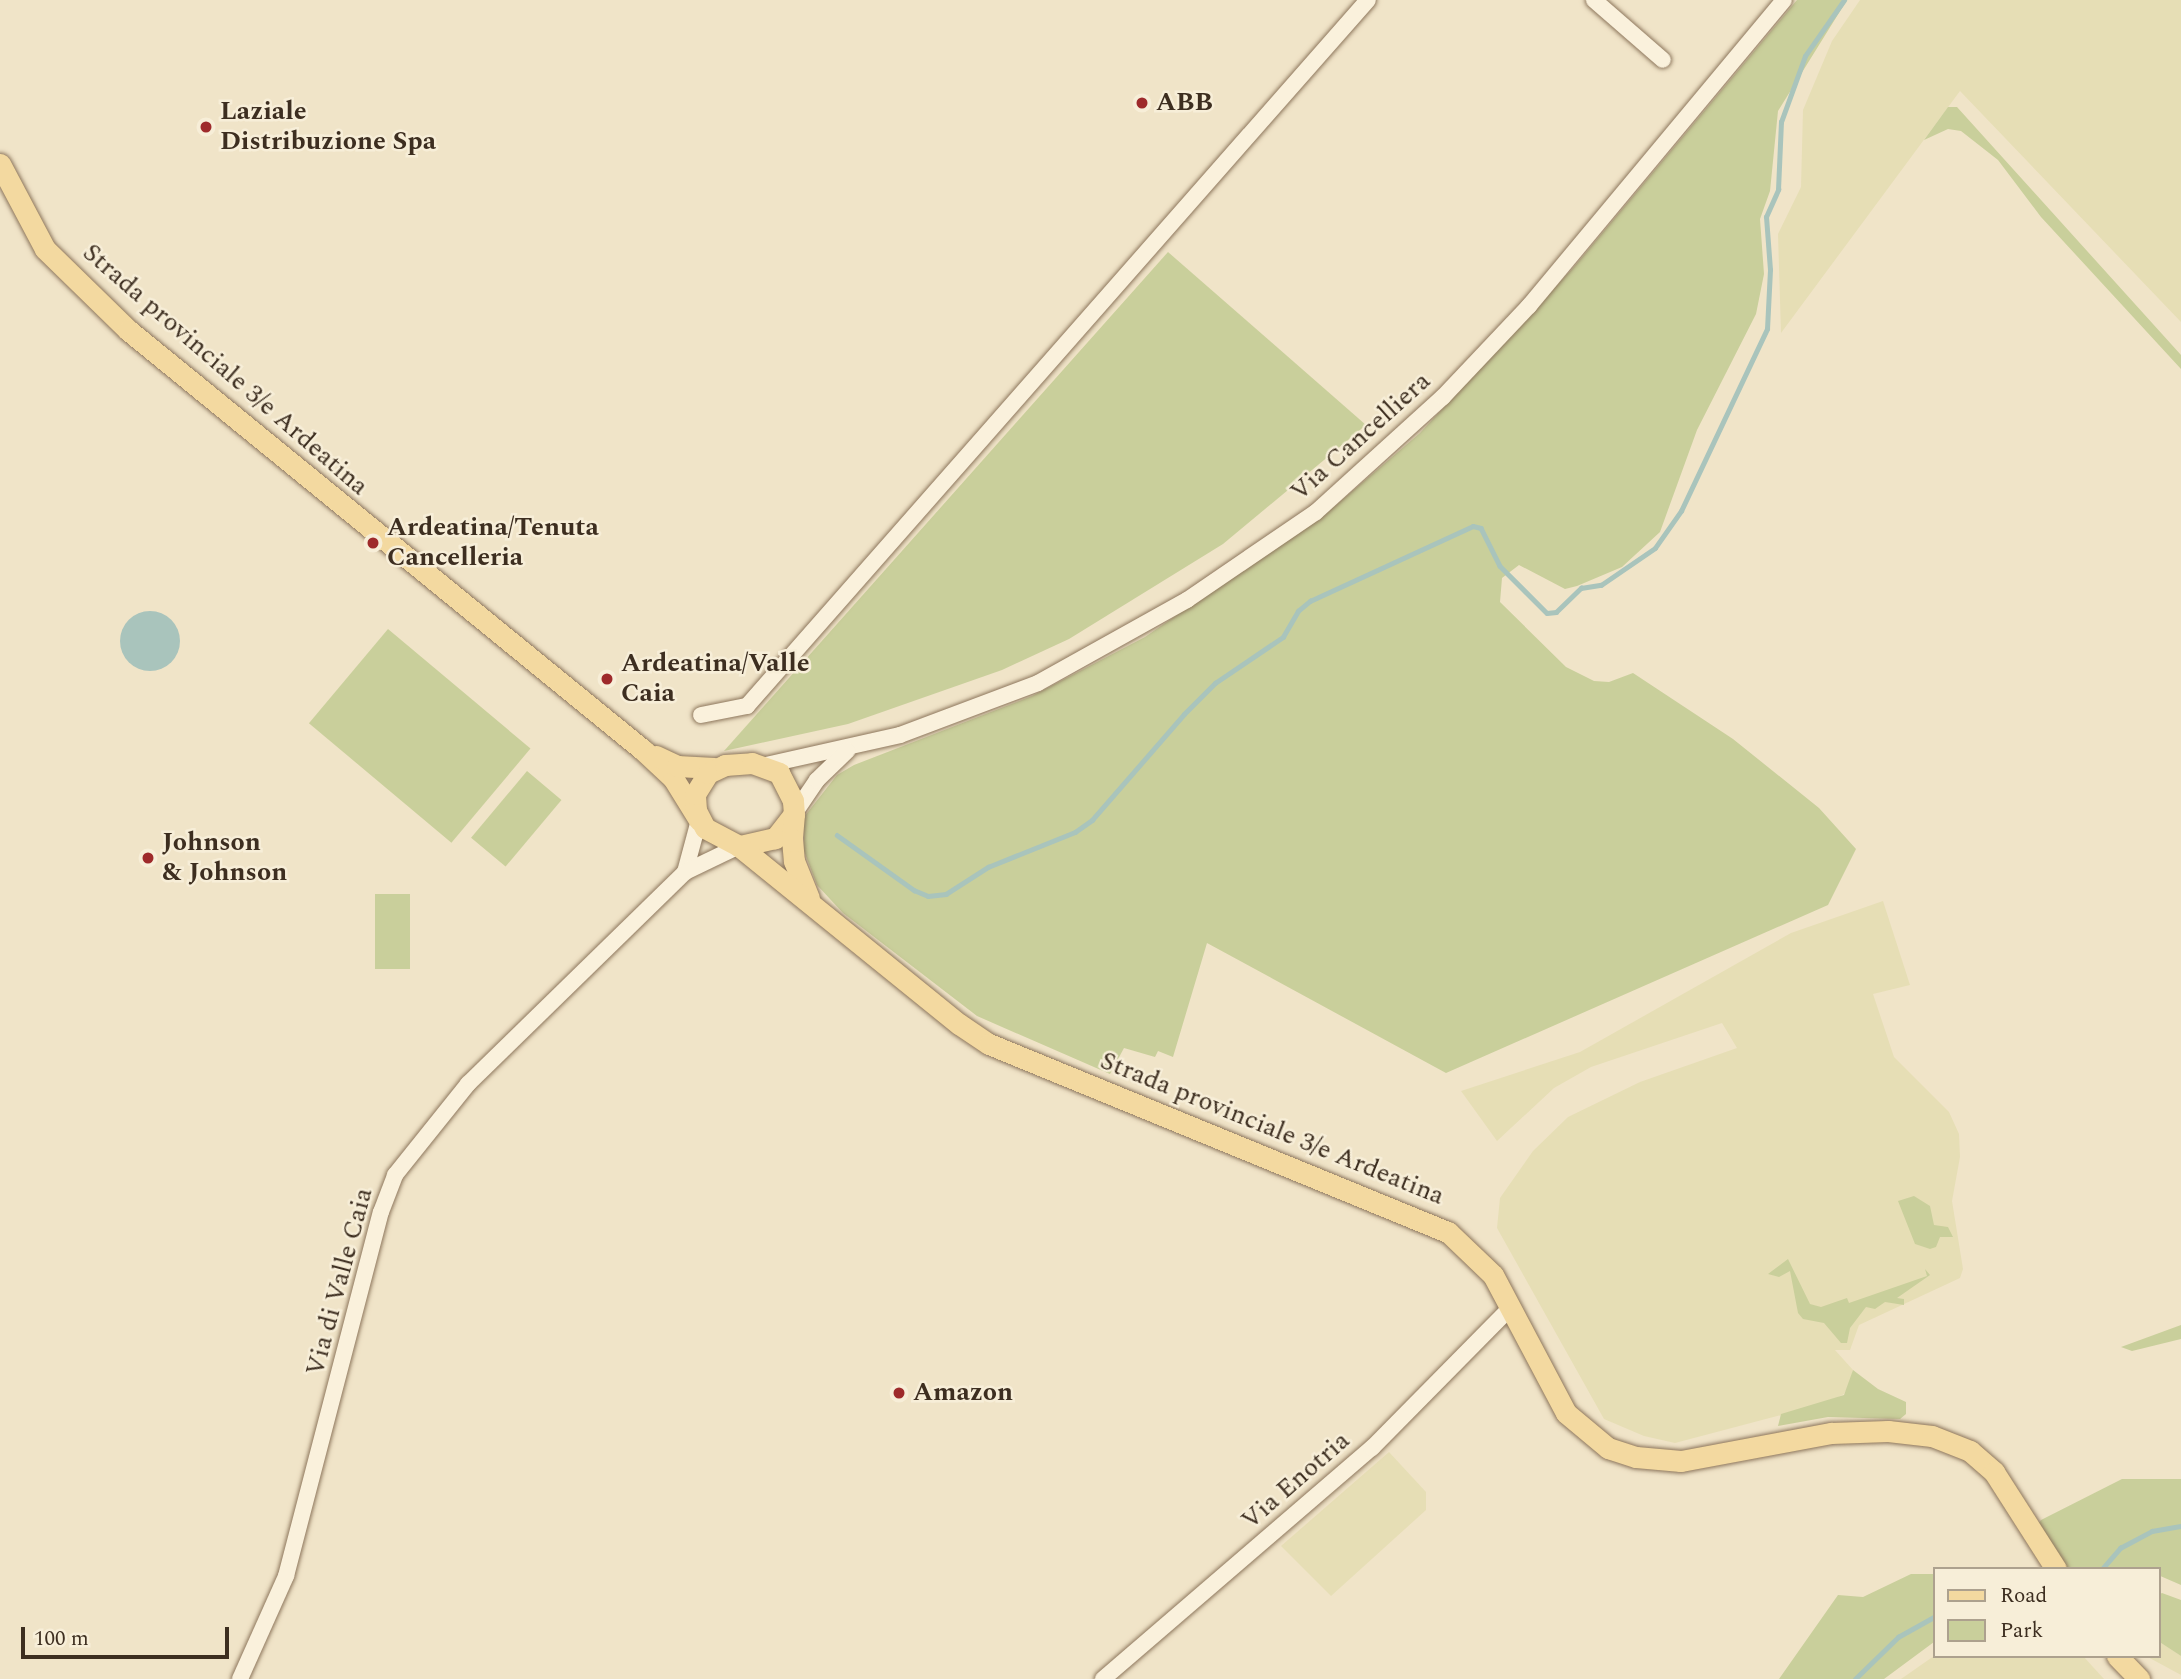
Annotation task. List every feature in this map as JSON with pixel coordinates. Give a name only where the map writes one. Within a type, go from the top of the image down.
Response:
[{"type":"main road","name":"Strada provinciale 3/e Ardeatina","points":[[0,164],[45,249],[128,330],[643,750]]},
{"type":"main road","points":[[643,750],[677,766],[714,768],[766,765],[789,789],[794,814],[794,860],[814,905]]},
{"type":"main road","points":[[643,750],[673,778],[699,820],[716,838],[739,846],[775,838],[794,814]]},
{"type":"main road","points":[[699,820],[696,788],[714,768]]},
{"type":"main road","name":"Strada provinciale 3/e Ardeatina","points":[[739,846],[959,1024],[989,1044],[1442,1228],[1486,1266],[1511,1307],[1560,1405],[1585,1433],[1608,1448],[1636,1457],[1681,1461],[1831,1433],[1888,1431],[1933,1437],[1961,1447],[1986,1464],[2052,1563]]},
{"type":"main road","points":[[2119,1658],[2139,1679]]},
{"type":"street","points":[[701,715],[747,706],[1368,0]]},
{"type":"street","points":[[1594,0],[1663,60]]},
{"type":"street","name":"Via Cancelliera","points":[[766,765],[849,750],[999,700],[1081,661],[1230,573],[1316,512],[1443,397],[1529,306],[1784,0]]},
{"type":"street","name":"Via Cancelliera","points":[[794,814],[817,780],[849,750]]},
{"type":"street","points":[[685,872],[699,820]]},
{"type":"street","name":"Via di Valle Caia","points":[[240,1679],[286,1576],[381,1212],[395,1175],[468,1084],[685,872],[739,846]]},
{"type":"street","name":"Via Enotria","points":[[1103,1679],[1372,1448],[1511,1307]]},
{"type":"shaded area","points":[[1860,0],[2181,0],[2181,322],[1960,91],[1781,333],[1778,234],[1801,187],[1803,110],[1832,41]]},
{"type":"shaded area","points":[[1883,901],[1910,985],[1873,994],[1894,1057],[1949,1112],[1959,1134],[1960,1157],[1952,1201],[1963,1269],[1960,1278],[1859,1325],[1850,1350],[1835,1350],[1853,1370],[1850,1383],[1844,1394],[1827,1403],[1675,1443],[1644,1436],[1604,1419],[1497,1228],[1500,1198],[1533,1151],[1568,1117],[1640,1082],[1737,1048],[1722,1023],[1591,1067],[1554,1088],[1497,1141],[1461,1091],[1580,1052],[1791,933]]},
{"type":"shaded area","points":[[1389,1452],[1426,1492],[1426,1510],[1331,1596],[1281,1546]]},
{"type":"shaded area","points":[[2160,1642],[2181,1656],[2181,1675],[2150,1658],[2160,1658]]},
{"type":"shaded area","points":[[1932,1657],[2085,1658],[2104,1679],[1901,1679]]},
{"type":"green space","points":[[1797,0],[1847,0],[1778,111],[1770,191],[1760,219],[1764,274],[1756,314],[1697,430],[1660,532],[1622,567],[1565,589],[1519,565],[1502,578],[1500,602],[1566,667],[1594,681],[1609,682],[1633,673],[1733,739],[1819,808],[1856,849],[1828,905],[1446,1073],[1207,943],[1173,1057],[1158,1051],[1155,1057],[1124,1048],[1110,1074],[977,1016],[843,913],[817,885],[804,851],[804,817],[837,775],[854,765],[1032,696],[1145,637],[1335,506],[1420,433],[1573,268]]},
{"type":"green space","points":[[1948,107],[1957,107],[2181,355],[2181,369],[2041,217],[1998,160],[1961,131],[1948,129],[1924,140]]},
{"type":"green space","points":[[1168,252],[1366,425],[1223,544],[1069,639],[1002,670],[848,724],[724,751]]},
{"type":"green space","points":[[388,629],[530,749],[451,843],[309,723]]},
{"type":"green space","points":[[527,771],[561,800],[506,867],[471,838]]},
{"type":"green space","points":[[375,894],[410,894],[410,969],[375,969]]},
{"type":"green space","points":[[1914,1196],[1930,1206],[1934,1225],[1948,1227],[1953,1237],[1940,1237],[1936,1247],[1930,1249],[1915,1244],[1898,1201]]},
{"type":"green space","points":[[1788,1259],[1810,1304],[1821,1307],[1847,1298],[1849,1303],[1927,1276],[1925,1269],[1930,1275],[1897,1298],[1904,1299],[1904,1305],[1885,1302],[1875,1309],[1866,1307],[1850,1328],[1847,1343],[1841,1343],[1824,1323],[1803,1319],[1798,1313],[1790,1271],[1779,1277],[1768,1274]]},
{"type":"green space","points":[[2181,1325],[2181,1339],[2132,1351],[2121,1347]]},
{"type":"green space","points":[[1853,1370],[1878,1389],[1906,1402],[1906,1414],[1900,1419],[1828,1417],[1778,1426],[1781,1414],[1844,1395]]},
{"type":"green space","points":[[2122,1479],[2181,1479],[2181,1585],[2160,1576],[2160,1567],[2063,1567],[2037,1526],[2041,1520]]},
{"type":"green space","points":[[1911,1574],[1932,1574],[1932,1643],[1884,1679],[1779,1679],[1838,1595],[1863,1597]]},
{"type":"green space","points":[[2160,1594],[2181,1600],[2181,1656],[2160,1642]]},
{"type":"water","points":[[144,611],[156,611],[175,624],[180,641],[178,653],[167,666],[156,671],[144,671],[125,658],[120,647],[120,635],[133,616]]},
{"type":"waterway","points":[[837,835],[914,890],[928,896],[946,894],[988,867],[1075,832],[1092,820],[1184,714],[1215,683],[1283,637],[1298,611],[1310,601],[1473,526],[1481,528],[1500,566],[1547,613],[1556,612],[1581,588],[1601,585],[1655,548],[1681,511],[1767,329],[1770,270],[1766,217],[1778,190],[1781,122],[1805,56],[1844,0]]},
{"type":"waterway","points":[[2104,1567],[2120,1548],[2152,1531],[2181,1526]]},
{"type":"waterway","points":[[1855,1679],[1898,1637],[1932,1618]]},
{"type":"place","name":"ABB","points":[[1142,103]]},
{"type":"place","name":"Laziale Distribuzione Spa","points":[[206,127]]},
{"type":"place","name":"Ardeatina/Tenuta Cancelleria","points":[[373,543]]},
{"type":"place","name":"Ardeatina/Valle Caia","points":[[607,679]]},
{"type":"place","name":"Johnson & Johnson","points":[[148,858]]},
{"type":"place","name":"Amazon","points":[[899,1393]]}]
